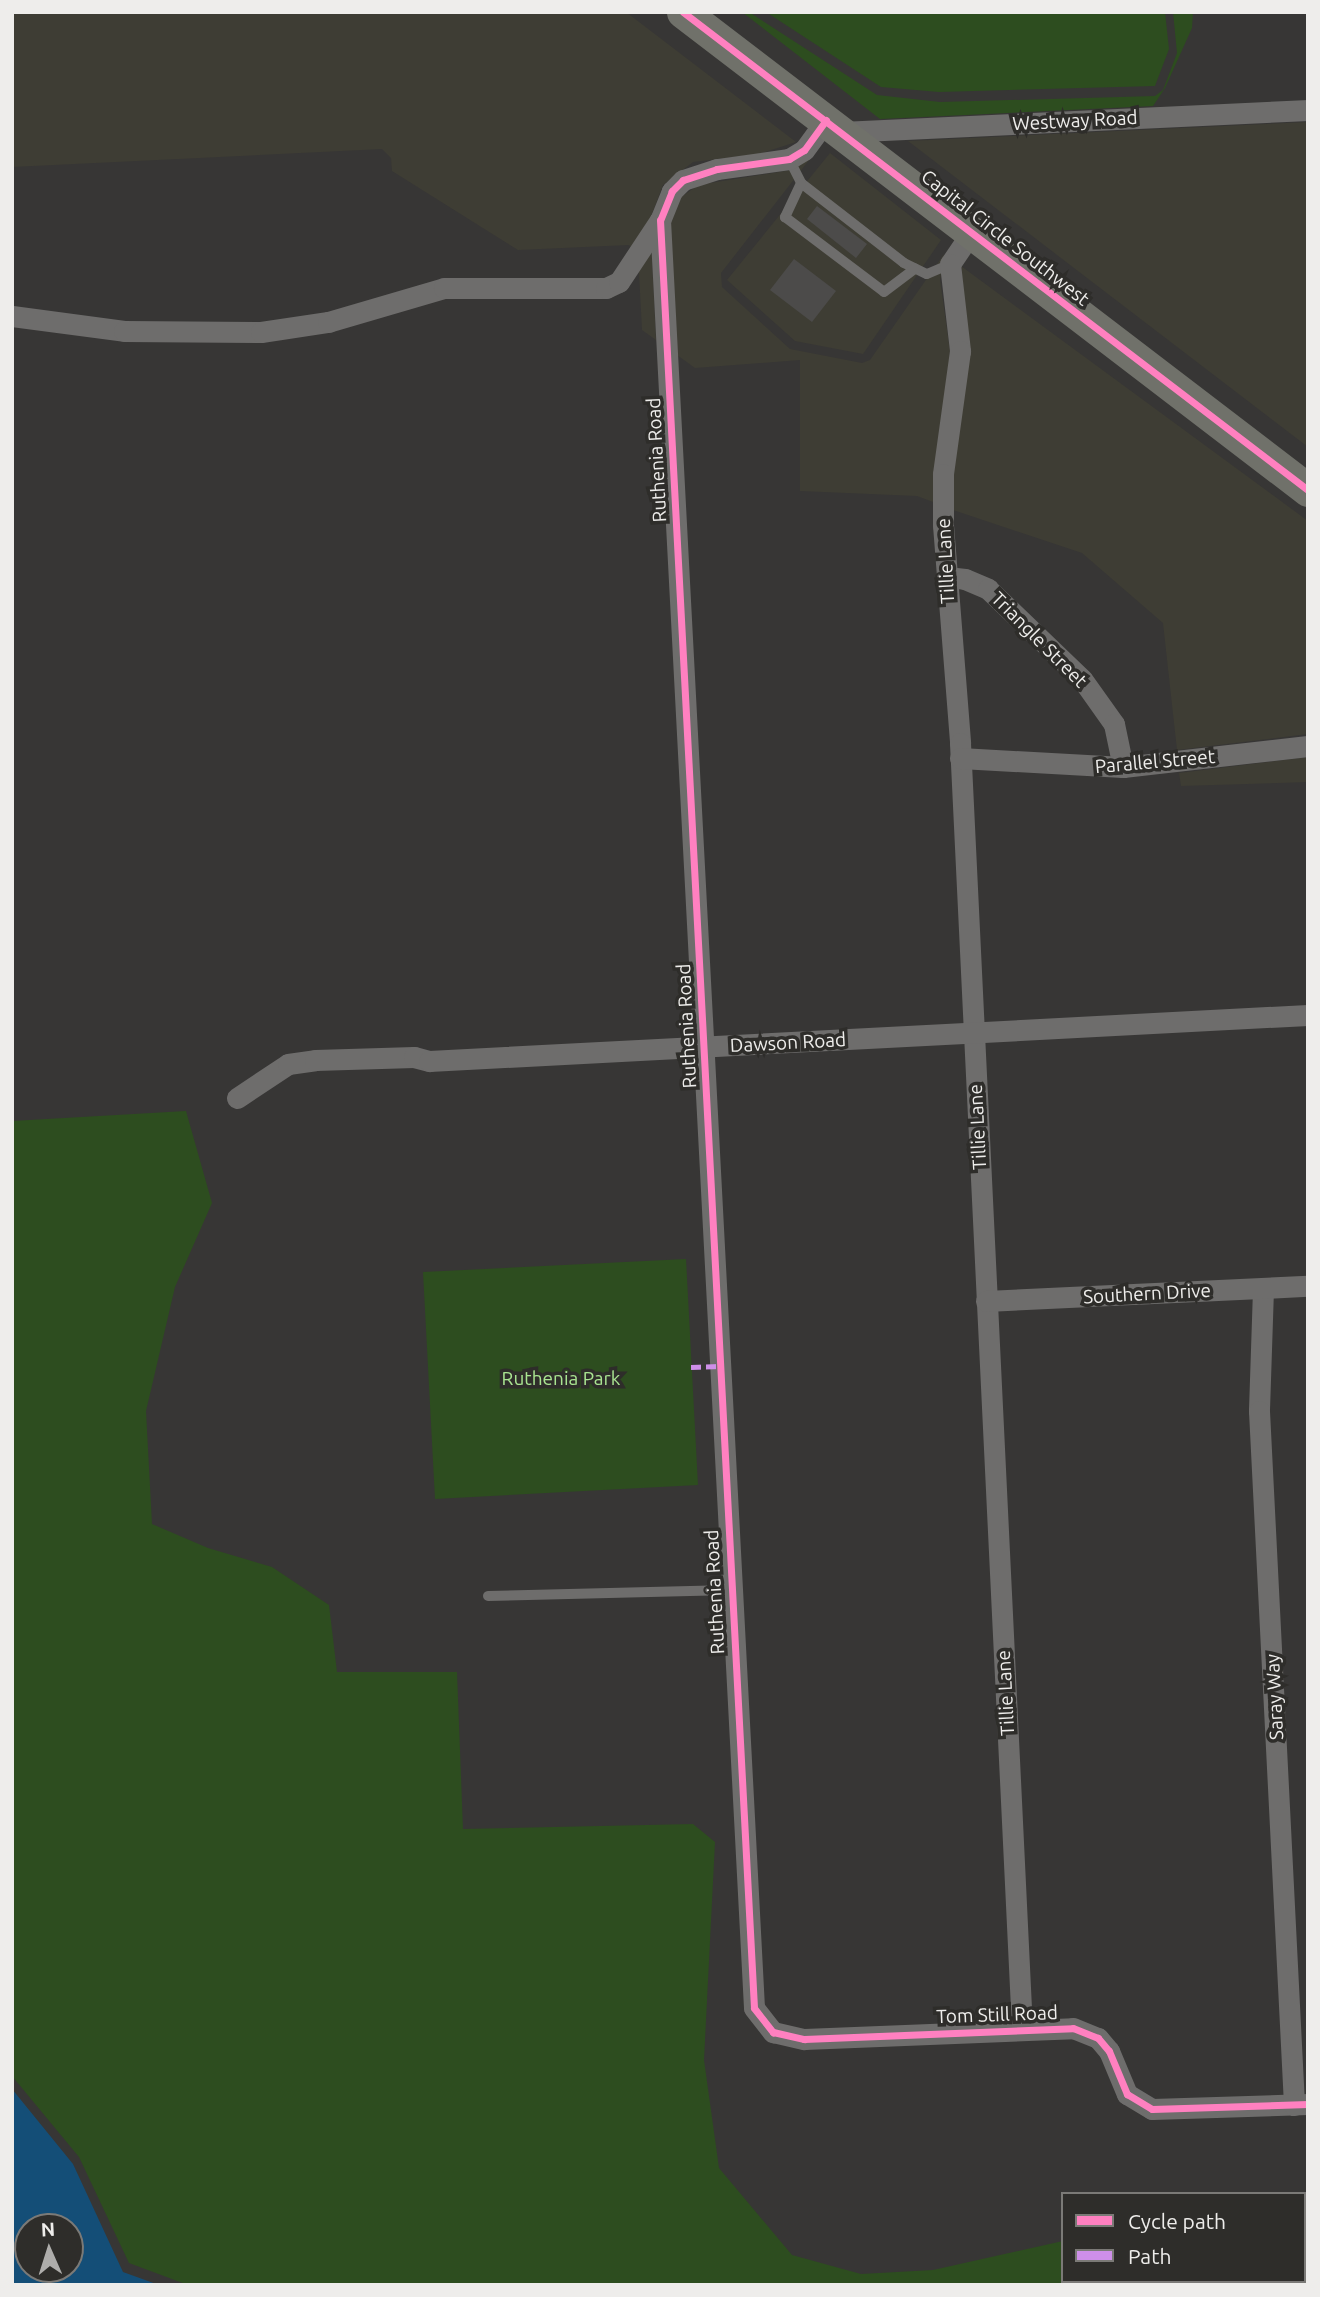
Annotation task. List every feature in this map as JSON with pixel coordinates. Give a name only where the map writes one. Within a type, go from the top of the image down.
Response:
[{"type":"main road","name":"Capital Circle Southwest","points":[[683,12],[1308,490]]},
{"type":"street","name":"Westway Road","points":[[833,126],[1308,110]]},
{"type":"street","points":[[12,316],[124,331],[261,332],[328,321],[444,288],[606,288],[619,282],[660,219],[672,191],[695,174],[789,159],[833,126]]},
{"type":"street","name":"Ruthenia Road","points":[[660,219],[750,1988],[754,2008],[773,2032]]},
{"type":"street","points":[[950,264],[971,233]]},
{"type":"street","name":"Tillie Lane","points":[[950,264],[960,351],[943,474],[947,577],[960,758],[1022,2030]]},
{"type":"street","name":"Triangle Street","points":[[947,577],[965,579],[988,589],[1082,679],[1114,724],[1124,767]]},
{"type":"street","name":"Parallel Street","points":[[960,758],[1124,767],[1308,746]]},
{"type":"street","name":"Dawson Road","points":[[237,1098],[288,1064],[315,1060],[414,1057],[429,1061],[1308,1015]]},
{"type":"street","name":"Southern Drive","points":[[986,1301],[1308,1286]]},
{"type":"street","name":"Saray Way","points":[[1263,1289],[1259,1411],[1301,2104]]},
{"type":"street","name":"Tom Still Road","points":[[773,2032],[804,2039],[1073,2028],[1098,2038],[1109,2051],[1127,2094],[1152,2109],[1301,2104]]},
{"type":"lane","points":[[789,159],[800,183],[915,269],[927,274],[950,264]]},
{"type":"lane","points":[[800,183],[785,217],[884,292],[915,269]]},
{"type":"lane","points":[[488,1596],[731,1590]]},
{"type":"shaded area","points":[[12,12],[626,12],[796,142],[759,154],[693,162],[663,185],[650,219],[656,340],[642,330],[638,254],[629,245],[518,250],[392,171],[391,158],[382,149],[12,167]]},
{"type":"shaded area","points":[[1308,122],[1308,447],[908,141]]},
{"type":"shaded area","points":[[830,153],[941,240],[863,354],[795,341],[727,280]]},
{"type":"shaded area","points":[[813,155],[721,273],[722,287],[790,349],[862,363],[870,360],[944,254],[940,280],[950,351],[933,502],[917,496],[800,491],[800,360],[695,368],[677,355],[670,221],[680,198],[698,185],[791,170]]},
{"type":"shaded area","points":[[961,266],[1308,521],[1308,734],[1177,750],[1163,623],[1082,553],[953,510],[953,475],[969,353]]},
{"type":"shaded area","points":[[1308,757],[1308,782],[1181,786],[1179,773]]},
{"type":"green space","points":[[742,12],[749,12],[877,95],[940,102],[1155,96],[1163,90],[1177,53],[1173,12],[1193,12],[1192,28],[1165,88],[1153,106],[880,119]]},
{"type":"green space","points":[[766,12],[1165,12],[1169,49],[1155,86],[939,92],[881,87]]},
{"type":"green space","points":[[186,1111],[212,1203],[175,1287],[146,1411],[152,1524],[208,1548],[272,1567],[329,1605],[337,1672],[457,1672],[463,1829],[693,1824],[715,1842],[704,2060],[719,2168],[792,2255],[861,2274],[933,2270],[1061,2241],[1061,2283],[1306,2283],[1306,2248],[1308,2285],[188,2285],[129,2263],[79,2157],[12,2076],[12,1121]]},
{"type":"green space","name":"Ruthenia Park","points":[[686,1259],[698,1485],[435,1499],[423,1272]]},
{"type":"water","points":[[12,2089],[73,2164],[123,2272],[159,2285],[12,2285]]},
{"type":"building","points":[[817,206],[867,244],[856,258],[807,219]]},
{"type":"building","points":[[794,259],[836,291],[812,322],[770,290]]},
{"type":"marked path","points":[[691,1367],[720,1366]]},
{"type":"cycle path","points":[[683,12],[1308,490]]},
{"type":"cycle path","points":[[826,120],[804,150],[789,159],[717,169],[683,180],[672,191],[660,220],[754,2008],[773,2032],[804,2039],[1073,2028],[1098,2038],[1109,2051],[1127,2094],[1152,2109],[1308,2104]]}]
